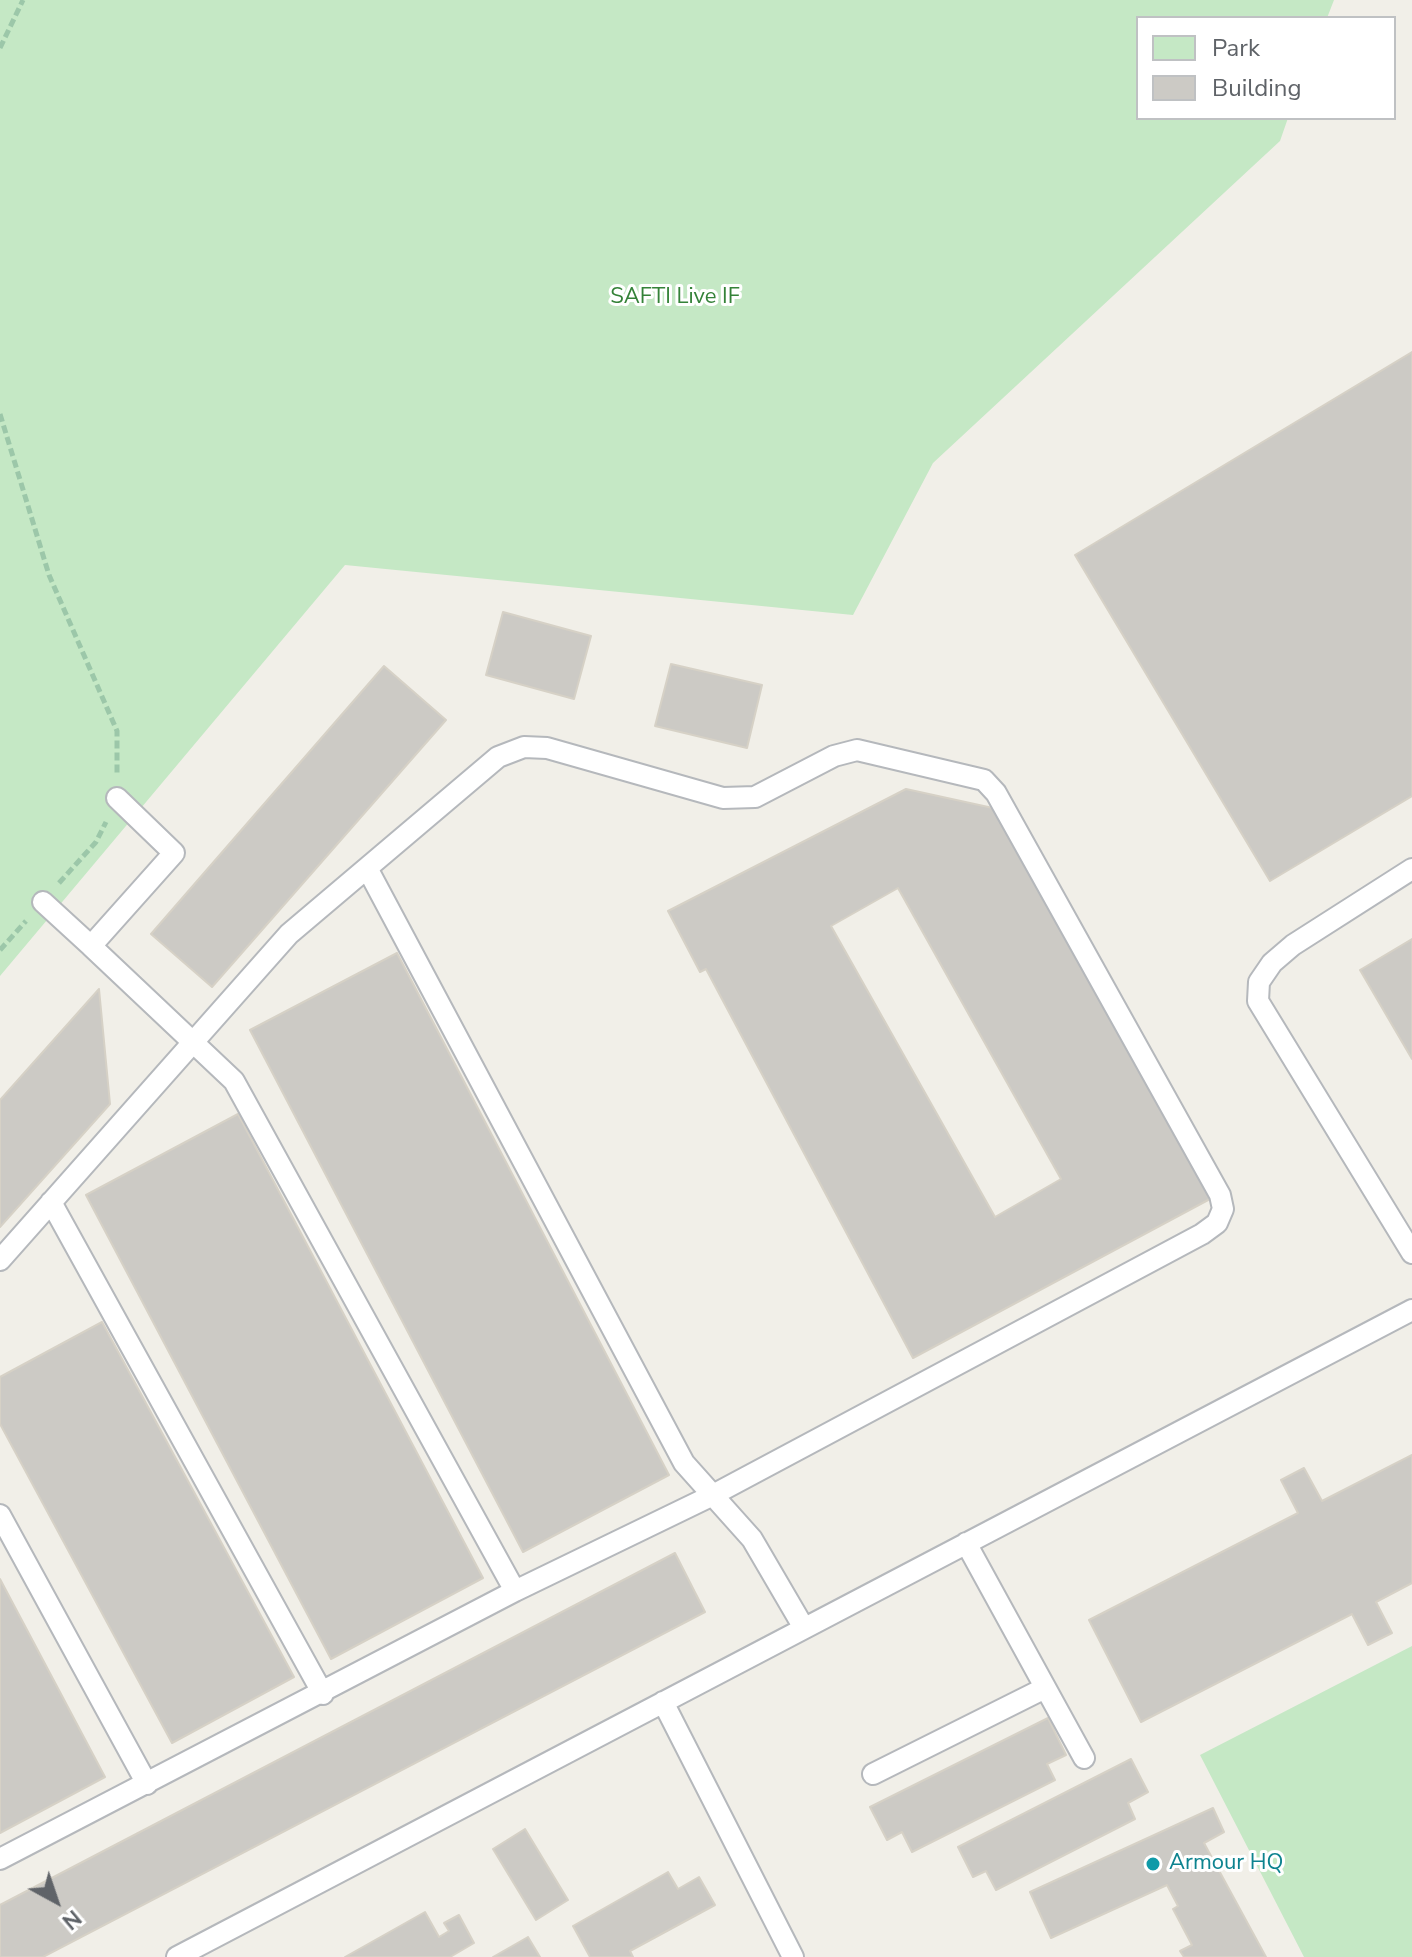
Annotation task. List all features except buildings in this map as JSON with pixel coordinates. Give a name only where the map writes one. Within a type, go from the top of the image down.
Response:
[{"type":"lane","points":[[0,1260],[289,934],[498,757],[524,747],[547,748],[723,798],[755,797],[845,751],[857,750],[973,775],[996,793],[1220,1195],[1223,1209],[1217,1223],[1202,1234],[711,1496],[515,1591],[323,1694],[0,1859]]},
{"type":"lane","points":[[91,946],[174,853],[117,798]]},
{"type":"lane","points":[[367,868],[684,1463],[752,1539],[804,1628]]},
{"type":"lane","points":[[1412,869],[1293,945],[1272,963],[1259,982],[1258,1001],[1412,1253]]},
{"type":"lane","points":[[43,902],[234,1081],[515,1591]]},
{"type":"lane","points":[[51,1202],[323,1694]]},
{"type":"lane","points":[[177,1957],[1412,1310]]},
{"type":"lane","points":[[0,1515],[147,1784]]},
{"type":"lane","points":[[966,1543],[1084,1758]]},
{"type":"lane","points":[[873,1774],[1045,1688]]},
{"type":"lane","points":[[663,1702],[790,1956]]},
{"type":"path","points":[[0,48],[23,0]]},
{"type":"path","points":[[0,414],[49,575],[117,731],[117,798],[96,842],[0,950]]},
{"type":"green space","name":"SAFTI Live IF","points":[[0,0],[1334,0],[1328,16],[1136,16],[1136,120],[1287,120],[1280,141],[933,463],[853,615],[345,565],[0,976]]},
{"type":"green space","points":[[1412,1646],[1412,1957],[1304,1957],[1200,1755]]},
{"type":"place","name":"Armour HQ","points":[[1153,1864]]}]
